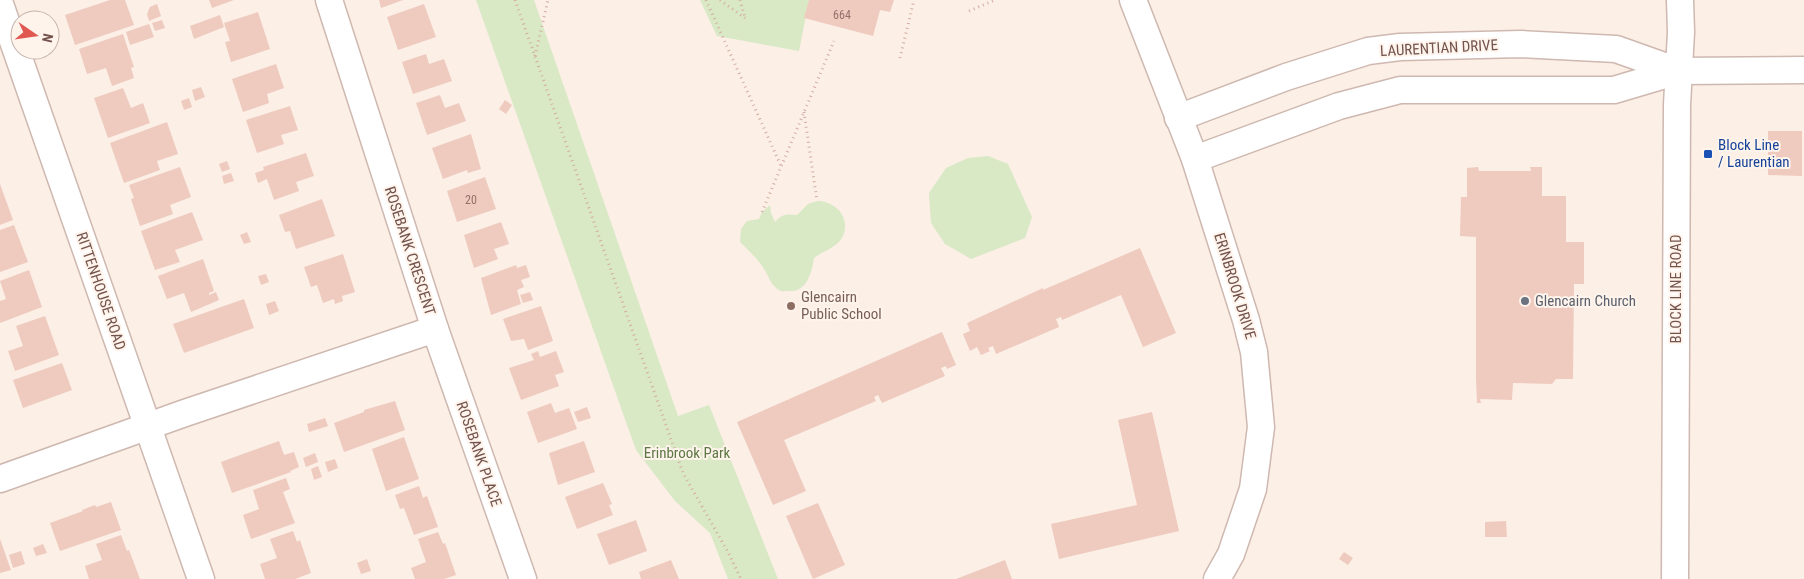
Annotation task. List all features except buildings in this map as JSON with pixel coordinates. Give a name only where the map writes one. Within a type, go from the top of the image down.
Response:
[{"type":"street","name":"ROSEBANK CRESCENT","points":[[0,479],[148,426],[435,329],[329,0]]},
{"type":"street","name":"ERINBROOK DRIVE","points":[[1133,0],[1195,159],[1246,320],[1254,352],[1261,427],[1254,489],[1231,554],[1217,579]]},
{"type":"street","name":"BLOCK LINE ROAD","points":[[1676,579],[1678,71],[1681,32],[1680,0]]},
{"type":"street","name":"RITTENHOUSE ROAD","points":[[0,4],[202,579]]},
{"type":"street","name":"LAURENTIAN DRIVE","points":[[1178,118],[1314,68],[1368,52],[1400,47],[1521,44],[1616,49],[1678,71]]},
{"type":"street","points":[[1400,47],[1400,90]]},
{"type":"street","name":"LAURENTIAN DRIVE","points":[[1195,159],[1339,106],[1400,90],[1614,90],[1678,71],[1804,70]]},
{"type":"street","name":"ROSEBANK PLACE","points":[[435,329],[523,579]]},
{"type":"path","points":[[515,0],[683,473],[728,552],[740,579]]},
{"type":"path","points":[[535,57],[548,0]]},
{"type":"path","points":[[706,0],[781,166]]},
{"type":"path","points":[[720,0],[745,18],[740,0]]},
{"type":"path","points":[[900,58],[914,0]]},
{"type":"path","points":[[969,11],[996,0]]},
{"type":"path","points":[[762,212],[834,41]]},
{"type":"path","points":[[804,111],[817,201]]},
{"type":"green space","name":"Erinbrook Park","points":[[476,0],[534,0],[678,416],[709,405],[778,579],[728,579],[710,533],[675,501],[636,450]]},
{"type":"green space","points":[[700,0],[809,0],[799,51],[717,36]]},
{"type":"green space","points":[[988,156],[1008,164],[1032,217],[1025,238],[971,259],[945,244],[931,223],[929,193],[946,168],[968,158]]},
{"type":"green space","points":[[817,201],[830,204],[840,211],[845,223],[843,236],[834,246],[814,258],[810,275],[800,289],[781,291],[775,287],[759,262],[740,242],[741,229],[747,221],[759,219],[762,212],[770,205],[775,222],[785,215],[797,215],[808,204]]},
{"type":"place","name":"Block Line / Laurentian","points":[[1708,154]]},
{"type":"place","name":"Glencairn Church","points":[[1525,301]]},
{"type":"place","name":"Glencairn Public School","points":[[791,306]]}]
